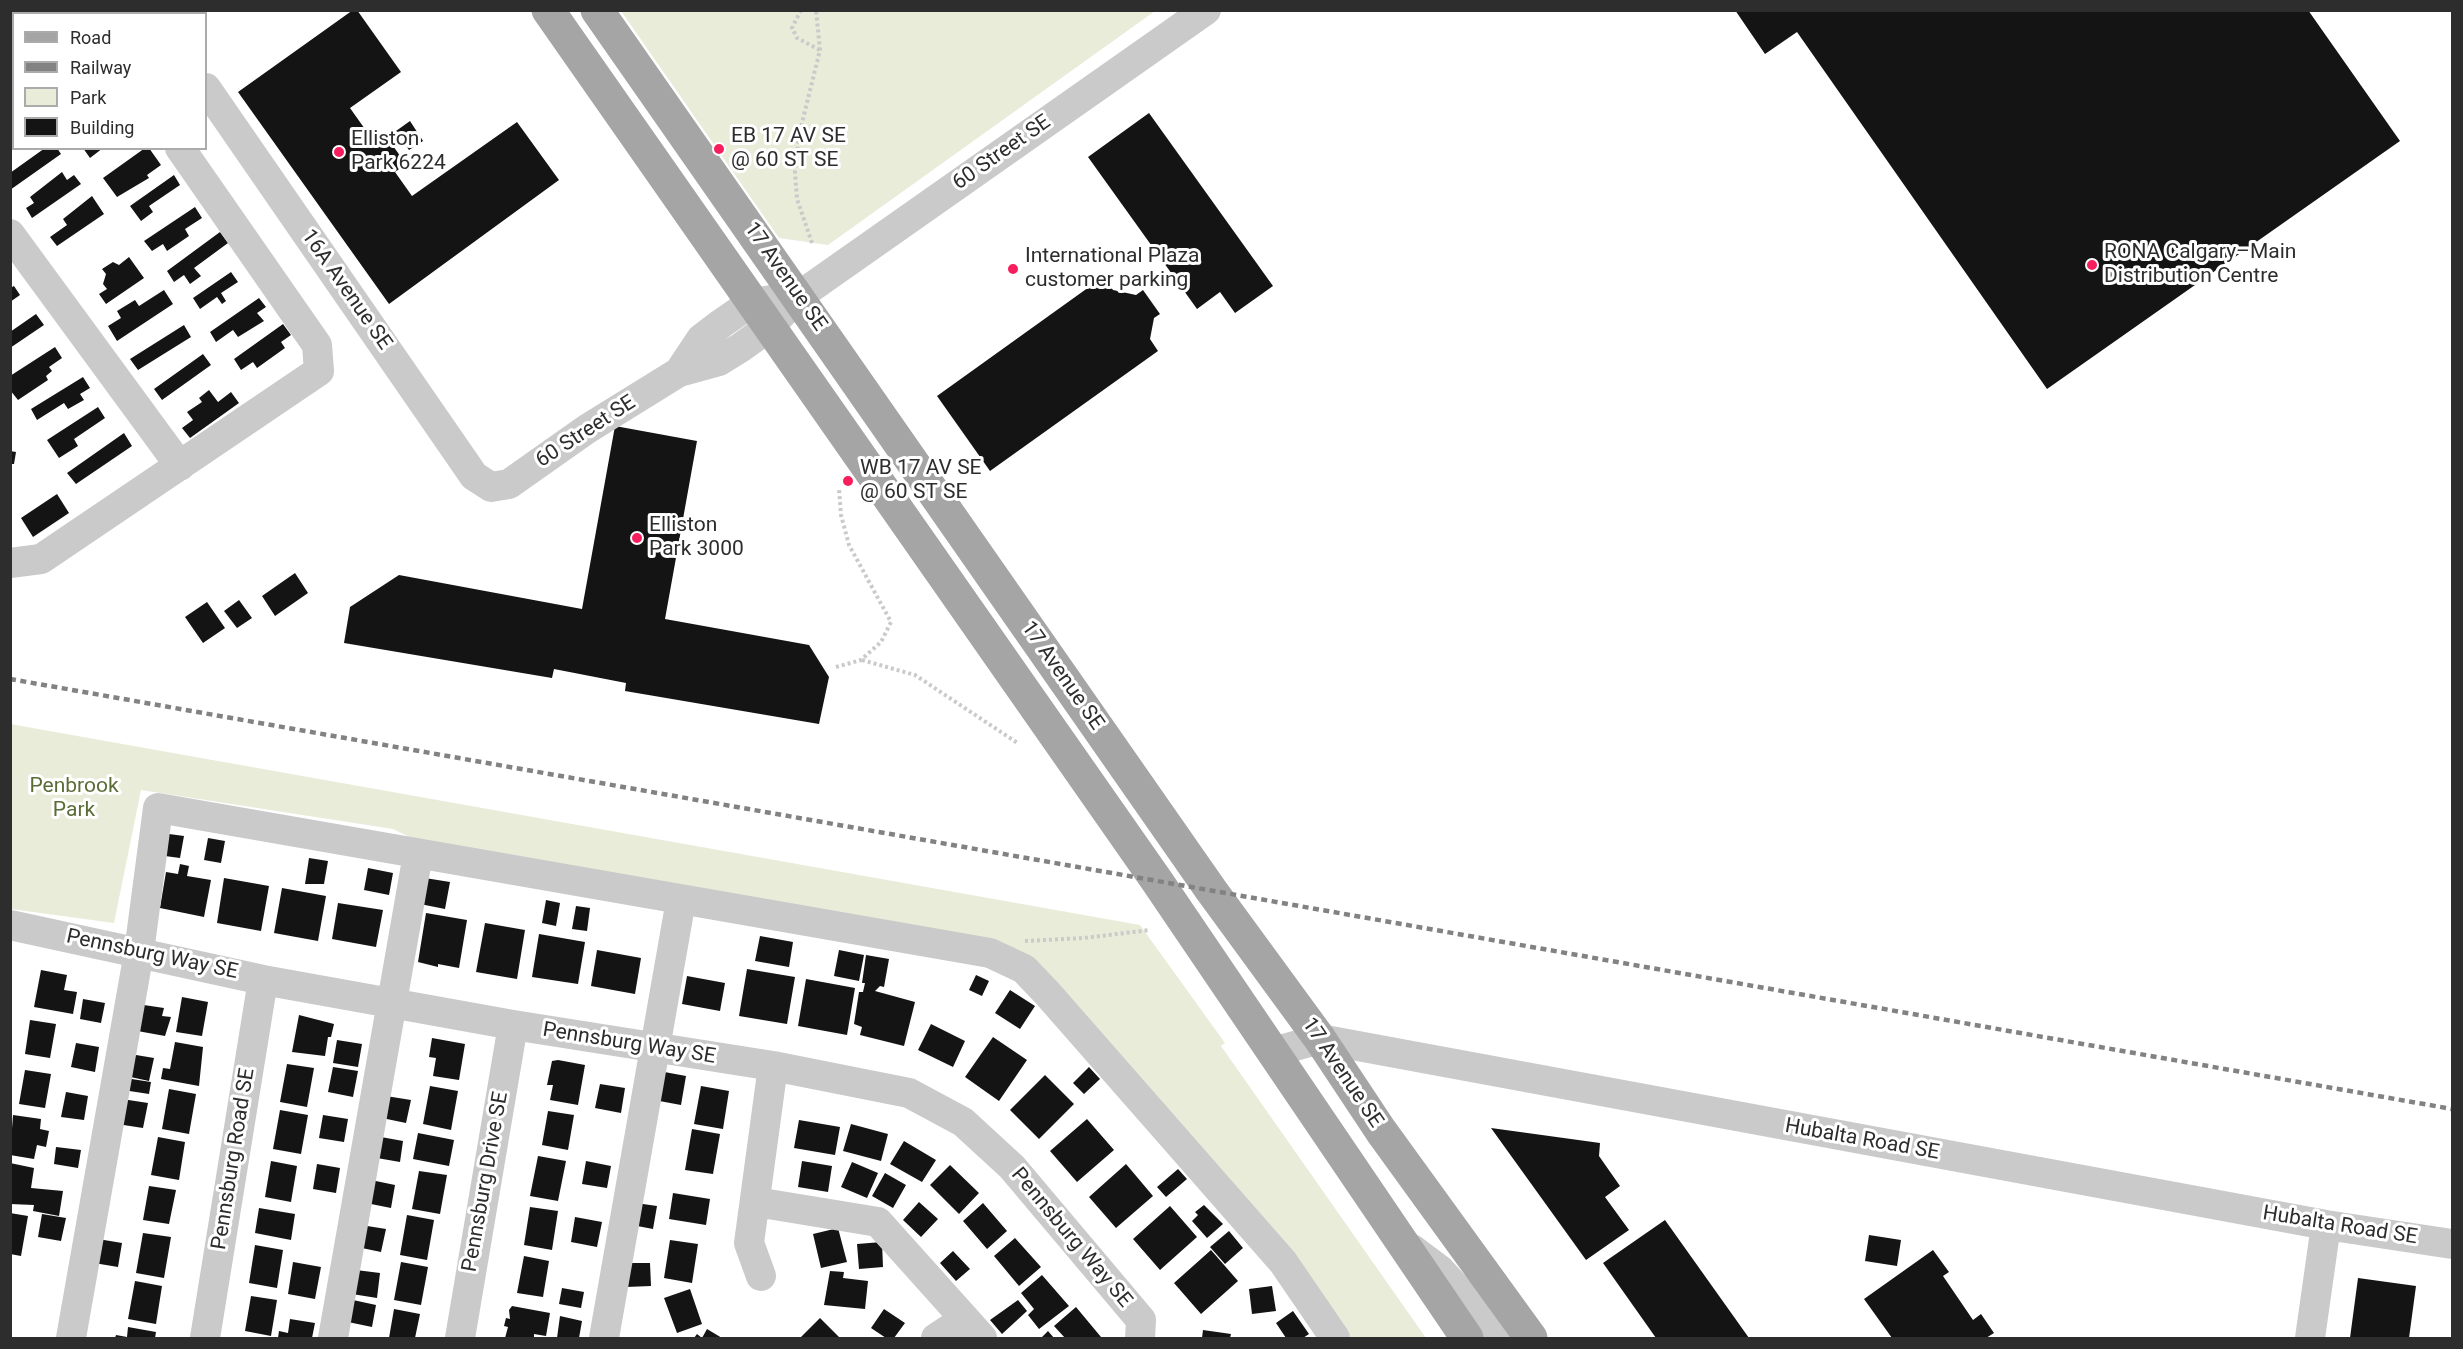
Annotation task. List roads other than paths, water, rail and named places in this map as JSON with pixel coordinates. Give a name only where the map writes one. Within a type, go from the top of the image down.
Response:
[{"type":"main road","name":"17 Avenue SE","points":[[548,10],[1157,881],[1467,1338]]},
{"type":"main road","name":"17 Avenue SE","points":[[597,10],[799,296],[1210,890],[1320,1039],[1381,1131],[1531,1338]]},
{"type":"street","name":"60 Street SE","points":[[491,487],[509,484],[587,429],[679,372],[701,339],[760,316],[799,296],[1206,10]]},
{"type":"street","name":"16A Avenue SE","points":[[207,89],[474,476],[491,487]]},
{"type":"street","points":[[10,563],[41,559],[319,371],[317,345],[181,150]]},
{"type":"street","points":[[10,234],[180,466]]},
{"type":"street","points":[[71,1338],[139,952],[158,808],[990,953],[1024,969],[1047,993],[1282,1262],[1335,1338]]},
{"type":"street","points":[[333,1338],[418,854]]},
{"type":"street","points":[[604,1338],[681,900]]},
{"type":"street","name":"Pennsburg Way SE","points":[[10,925],[263,980],[513,1025],[773,1066],[909,1093],[963,1122],[1012,1167],[1141,1320],[1140,1338]]},
{"type":"street","name":"Pennsburg Road SE","points":[[205,1338],[263,980]]},
{"type":"street","name":"Pennsburg Drive SE","points":[[460,1338],[513,1025]]},
{"type":"street","name":"Hubalta Road SE","points":[[1273,1053],[1320,1039],[2326,1225],[2452,1244]]},
{"type":"street","points":[[761,1276],[750,1243],[773,1066]]},
{"type":"street","points":[[756,1202],[878,1222],[973,1329],[936,1338]]},
{"type":"street","points":[[2310,1338],[2326,1225]]},
{"type":"street","points":[[1405,1244],[1440,1270],[1502,1338]]},
{"type":"street","points":[[1466,1248],[1479,1287],[1507,1338]]},
{"type":"railway","points":[[10,679],[2452,1109]]},
{"type":"place","name":"EB 17 AV SE @ 60 ST SE","points":[[719,149]]},
{"type":"place","name":"Elliston Park 6224","points":[[339,152]]},
{"type":"place","name":"RONA Calgary–Main Distribution Centre","points":[[2092,265]]},
{"type":"place","name":"International Plaza customer parking","points":[[1013,269]]},
{"type":"place","name":"WB 17 AV SE @ 60 ST SE","points":[[848,481]]},
{"type":"place","name":"Elliston Park 3000","points":[[637,538]]},
{"type":"park label","name":"Penbrook Park","points":[[74,799]]}]
